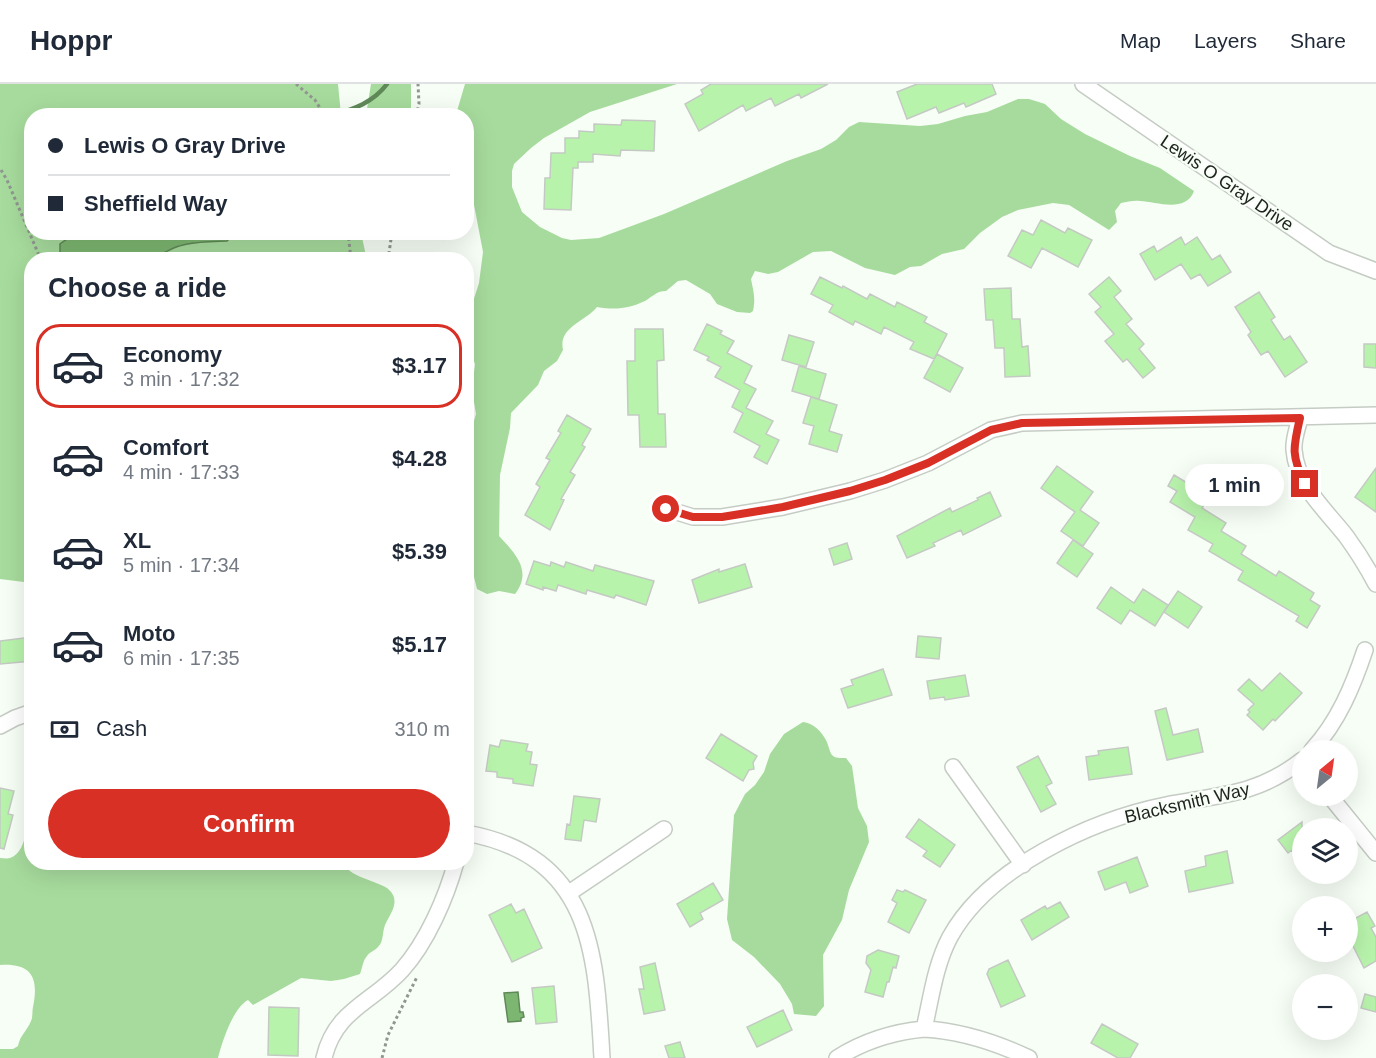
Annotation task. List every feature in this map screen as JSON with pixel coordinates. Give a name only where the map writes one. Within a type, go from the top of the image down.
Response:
[{"type":"street","name":"Lewis O Gray Drive","points":[[1083,84],[1329,253],[1342,260],[1376,271]]},
{"type":"street","points":[[666,509],[693,517],[722,517],[783,507],[850,491],[928,463],[991,430],[1022,423],[1376,415]]},
{"type":"street","points":[[1300,418],[1293,446],[1300,475],[1312,496],[1346,536],[1376,584]]},
{"type":"street","points":[[1320,740],[1340,710],[1365,650]]},
{"type":"street","points":[[0,726],[24,715]]},
{"type":"street","points":[[953,766],[1023,865]]},
{"type":"street","name":"Blacksmith Way","points":[[924,1029],[940,964],[950,938],[971,907],[1023,865],[1069,837],[1110,821],[1156,807],[1251,789],[1278,777],[1292,768]]},
{"type":"street","points":[[1338,806],[1376,853]]},
{"type":"street","points":[[569,893],[664,829]]},
{"type":"street","points":[[474,835],[491,838],[518,849],[543,866],[569,893],[578,909],[590,945],[596,982],[602,1058]]},
{"type":"street","points":[[324,1058],[331,1035],[348,1013],[387,984],[408,963],[435,919],[454,870]]},
{"type":"street","points":[[837,1058],[884,1036],[924,1029],[962,1034],[1002,1046],[1029,1058]]},
{"type":"path","points":[[296,84],[321,108]]},
{"type":"path","points":[[418,84],[418,108]]},
{"type":"path","points":[[1,170],[24,220]]},
{"type":"path","points":[[382,1058],[388,1035],[417,976],[418,972],[408,963]]},
{"type":"shaded area","points":[[0,84],[338,84],[340,108],[24,108],[24,240],[363,240],[365,251],[24,252],[24,582],[0,579]]},
{"type":"shaded area","points":[[371,84],[411,84],[411,108],[367,108]]},
{"type":"shaded area","points":[[465,84],[677,84],[590,112],[544,138],[514,164],[512,187],[522,212],[540,227],[571,240],[599,238],[664,214],[787,161],[821,149],[859,122],[920,126],[938,124],[987,112],[1018,99],[1029,99],[1045,104],[1061,119],[1085,134],[1160,168],[1194,191],[1190,198],[1178,204],[1138,201],[1121,203],[1115,211],[1117,222],[1109,230],[1069,205],[1053,203],[1018,210],[1002,217],[980,233],[964,249],[942,254],[921,266],[910,267],[895,275],[865,268],[831,251],[813,252],[778,272],[768,274],[755,271],[751,279],[754,306],[750,313],[737,312],[717,304],[710,294],[686,280],[678,281],[666,291],[633,306],[616,309],[597,307],[568,330],[563,342],[563,350],[557,361],[544,371],[538,385],[511,413],[500,475],[499,536],[520,563],[522,578],[515,594],[499,591],[487,594],[477,589],[474,577],[474,421],[476,414],[474,299],[479,283],[483,252],[474,205],[474,108],[458,108]]},
{"type":"shaded area","points":[[66,240],[228,240],[199,242],[166,252],[60,252],[60,244]]},
{"type":"shaded area","points":[[803,722],[819,731],[833,756],[846,758],[852,766],[858,808],[867,826],[869,842],[849,890],[842,920],[823,955],[824,1006],[816,1016],[794,1014],[792,1004],[780,984],[754,957],[732,940],[727,919],[734,815],[745,794],[764,772],[770,754],[784,734]]},
{"type":"shaded area","points":[[24,841],[24,870],[348,870],[387,888],[395,902],[385,925],[381,942],[369,953],[360,974],[331,981],[301,978],[253,1005],[248,1000],[233,1018],[218,1058],[0,1058],[0,1049],[13,1049],[18,1046],[32,1019],[35,997],[34,980],[31,974],[20,967],[0,965],[0,858],[10,858],[17,854]]},
{"type":"shaded area","points":[[518,992],[520,1012],[523,1012],[524,1017],[521,1021],[508,1022],[504,993]]},
{"type":"building","points":[[711,84],[828,84],[801,98],[799,94],[775,106],[771,98],[746,111],[743,105],[699,131],[685,104],[703,94],[701,90]]},
{"type":"building","points":[[917,84],[992,84],[996,94],[966,107],[964,103],[939,113],[936,107],[907,119],[897,92]]},
{"type":"building","points":[[622,120],[655,121],[654,151],[621,150],[620,156],[593,154],[593,162],[578,162],[578,168],[573,168],[571,210],[544,209],[545,178],[550,178],[551,153],[565,153],[565,138],[579,138],[579,131],[594,132],[594,124],[621,125]]},
{"type":"building","points":[[1041,220],[1065,233],[1068,228],[1092,240],[1078,267],[1042,248],[1031,268],[1008,256],[1022,230],[1033,235]]},
{"type":"building","points":[[1181,237],[1185,245],[1197,237],[1212,260],[1220,255],[1231,272],[1208,286],[1200,274],[1191,279],[1181,264],[1155,280],[1140,254],[1154,246],[1157,252]]},
{"type":"building","points":[[820,277],[867,299],[870,294],[895,307],[897,302],[927,317],[924,322],[947,334],[934,359],[910,349],[914,342],[884,327],[881,334],[855,321],[853,325],[829,312],[833,305],[811,294]]},
{"type":"building","points":[[1109,277],[1121,291],[1114,297],[1132,319],[1126,324],[1144,344],[1139,349],[1155,368],[1143,378],[1127,359],[1123,362],[1105,341],[1114,334],[1095,312],[1101,307],[1089,294]]},
{"type":"building","points":[[1011,288],[1012,319],[1020,319],[1022,347],[1028,346],[1030,376],[1005,377],[1004,348],[995,348],[993,320],[986,320],[984,289]]},
{"type":"building","points":[[1259,292],[1275,317],[1271,320],[1284,340],[1290,336],[1307,362],[1285,377],[1268,351],[1261,355],[1248,335],[1251,332],[1235,307]]},
{"type":"building","points":[[707,324],[722,331],[720,334],[734,341],[727,353],[752,366],[744,383],[756,389],[746,408],[773,421],[766,434],[779,440],[767,464],[754,457],[760,446],[734,432],[743,413],[732,407],[740,390],[715,377],[721,367],[707,360],[709,357],[694,350]]},
{"type":"building","points":[[635,329],[663,329],[664,360],[657,361],[658,414],[665,414],[666,447],[640,447],[639,415],[628,415],[627,361],[635,361]]},
{"type":"building","points":[[789,335],[814,342],[806,367],[782,360]]},
{"type":"building","points":[[1364,344],[1376,344],[1376,368],[1364,367]]},
{"type":"building","points":[[937,354],[963,368],[950,392],[924,378]]},
{"type":"building","points":[[799,366],[826,374],[819,399],[792,391]]},
{"type":"building","points":[[811,397],[837,405],[829,431],[842,435],[837,452],[809,444],[814,426],[803,423]]},
{"type":"building","points":[[567,415],[591,429],[582,445],[585,447],[570,472],[575,475],[561,499],[564,500],[550,530],[525,515],[540,487],[536,484],[550,460],[546,458],[561,433],[558,431]]},
{"type":"building","points":[[1057,466],[1093,492],[1080,510],[1099,523],[1083,546],[1061,531],[1075,512],[1041,488]]},
{"type":"building","points":[[1376,468],[1376,512],[1355,497]]},
{"type":"building","points":[[1174,475],[1209,496],[1202,508],[1226,523],[1221,531],[1246,546],[1241,554],[1276,576],[1279,571],[1314,593],[1310,600],[1320,606],[1307,628],[1296,621],[1299,616],[1238,580],[1243,571],[1209,551],[1213,544],[1188,530],[1195,517],[1170,502],[1177,491],[1168,486]]},
{"type":"building","points":[[990,492],[1001,516],[963,535],[961,530],[933,543],[935,546],[907,558],[897,536],[950,508],[952,512]]},
{"type":"building","points":[[1073,540],[1093,554],[1077,577],[1057,563]]},
{"type":"building","points":[[847,543],[852,559],[834,565],[829,549]]},
{"type":"building","points":[[534,561],[550,566],[551,562],[564,567],[566,562],[593,571],[595,565],[654,581],[646,605],[616,595],[614,598],[587,590],[586,594],[558,585],[556,591],[543,587],[543,590],[526,584]]},
{"type":"building","points":[[745,564],[752,587],[699,603],[692,580],[719,569],[719,572]]},
{"type":"building","points":[[1111,587],[1134,603],[1143,589],[1168,605],[1155,626],[1130,610],[1121,624],[1097,608]]},
{"type":"building","points":[[1178,591],[1202,607],[1188,628],[1164,612]]},
{"type":"building","points":[[918,636],[941,638],[939,659],[916,657]]},
{"type":"building","points":[[24,638],[24,662],[0,664],[0,641]]},
{"type":"building","points":[[883,669],[892,695],[848,708],[841,689],[853,685],[851,680]]},
{"type":"building","points":[[1280,673],[1302,693],[1263,730],[1247,715],[1250,712],[1248,710],[1254,704],[1238,690],[1249,679],[1262,691]]},
{"type":"building","points":[[965,675],[969,696],[945,700],[944,697],[930,699],[927,681]]},
{"type":"building","points":[[1166,708],[1173,735],[1198,729],[1203,752],[1167,760],[1155,711]]},
{"type":"building","points":[[721,734],[757,756],[753,763],[754,769],[749,770],[743,781],[706,758]]},
{"type":"building","points":[[501,740],[528,744],[526,751],[532,752],[530,764],[537,765],[533,786],[513,783],[513,779],[497,777],[497,772],[486,771],[490,745],[499,747]]},
{"type":"building","points":[[1128,747],[1132,774],[1089,780],[1086,757],[1099,755],[1098,751]]},
{"type":"building","points":[[1038,756],[1052,783],[1046,786],[1056,804],[1041,812],[1017,767]]},
{"type":"building","points":[[0,788],[14,791],[8,814],[13,815],[4,849],[0,848]]},
{"type":"building","points":[[574,796],[600,799],[596,822],[584,820],[581,841],[565,839],[567,824],[570,825]]},
{"type":"building","points":[[919,819],[955,845],[940,867],[923,856],[927,851],[906,837]]},
{"type":"building","points":[[1292,830],[1292,850],[1288,853],[1278,840]]},
{"type":"building","points":[[1227,851],[1233,883],[1189,892],[1185,871],[1206,866],[1205,856]]},
{"type":"building","points":[[1137,857],[1148,886],[1130,893],[1126,882],[1105,890],[1098,872]]},
{"type":"building","points":[[713,883],[723,900],[700,913],[703,919],[690,927],[677,904]]},
{"type":"building","points":[[897,890],[903,892],[905,890],[926,900],[909,933],[888,922],[897,903],[892,900]]},
{"type":"building","points":[[1060,902],[1069,917],[1032,940],[1021,920],[1045,906],[1047,909]]},
{"type":"building","points":[[511,904],[516,913],[524,909],[542,948],[512,962],[489,915]]},
{"type":"building","points":[[1367,912],[1375,926],[1371,928],[1376,937],[1376,961],[1364,968],[1358,956],[1358,917]]},
{"type":"building","points":[[878,950],[899,956],[883,997],[865,992],[871,970],[866,963],[867,956]]},
{"type":"building","points":[[1008,960],[1025,996],[1001,1007],[987,974],[989,969]]},
{"type":"building","points":[[655,963],[665,1010],[644,1014],[639,989],[644,989],[640,967]]},
{"type":"building","points":[[554,986],[557,1022],[536,1024],[532,988]]},
{"type":"building","points":[[1365,994],[1376,997],[1376,1012],[1361,1008]]},
{"type":"building","points":[[269,1007],[299,1008],[298,1056],[268,1055]]},
{"type":"building","points":[[783,1010],[792,1030],[757,1047],[747,1027]]},
{"type":"building","points":[[1102,1024],[1138,1044],[1130,1058],[1118,1058],[1091,1043]]},
{"type":"building","points":[[680,1042],[685,1058],[669,1058],[665,1046]]},
{"type":"waterway","points":[[355,108],[369,101],[387,84]]},
{"type":"route","points":[[666,509],[693,517],[722,517],[783,507],[850,491],[928,463],[991,430],[1022,423],[1300,418],[1293,446],[1296,465],[1305,484]]}]
